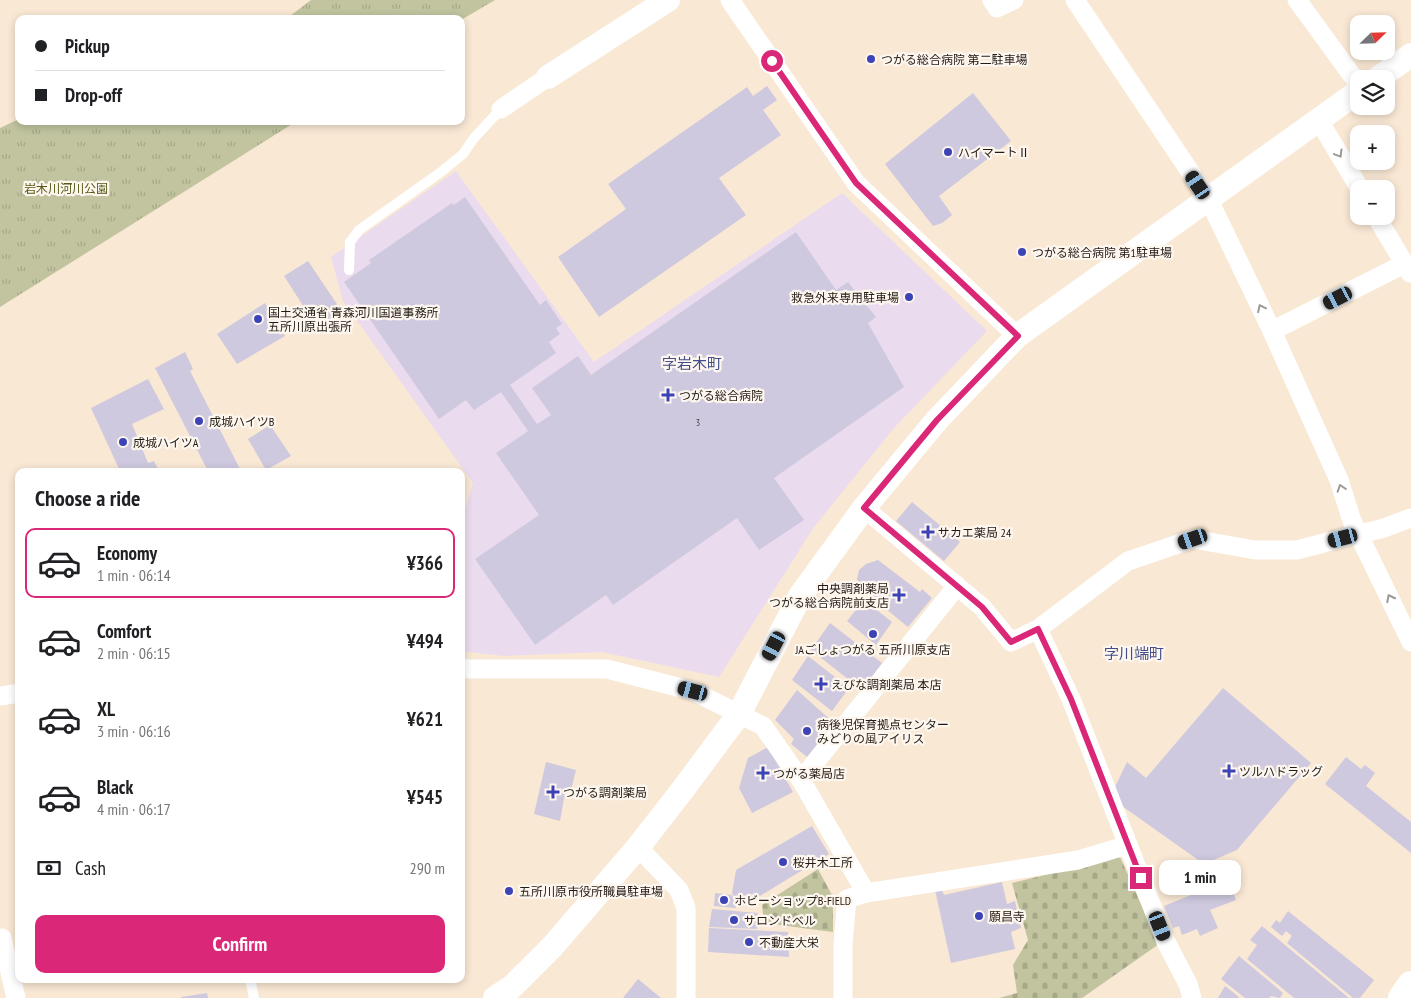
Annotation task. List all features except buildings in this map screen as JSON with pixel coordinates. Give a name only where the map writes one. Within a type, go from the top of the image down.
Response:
[{"type":"street","points":[[501,109],[668,0]]},
{"type":"street","points":[[730,0],[856,183],[1018,336]]},
{"type":"street","points":[[992,0],[997,8],[1014,0]]},
{"type":"street","points":[[1075,0],[1209,200],[1272,331],[1339,480],[1358,534],[1411,642]]},
{"type":"street","points":[[1297,0],[1350,73]]},
{"type":"street","points":[[1390,70],[1411,55]]},
{"type":"street","points":[[512,994],[638,847],[681,792],[738,714],[800,596],[864,508],[937,420],[1018,336],[1350,97]]},
{"type":"street","points":[[1318,119],[1355,180]]},
{"type":"street","points":[[1272,331],[1408,269],[1381,225]]},
{"type":"street","points":[[864,508],[982,607],[1011,642],[1038,629],[1128,561],[1193,539],[1255,550],[1297,550],[1381,530],[1411,518]]},
{"type":"street","points":[[801,780],[957,586]]},
{"type":"street","points":[[1038,629],[1071,699],[1166,942],[1188,984],[1192,998]]},
{"type":"street","points":[[465,669],[606,669],[693,691],[763,726],[801,780],[866,893]]},
{"type":"street","points":[[0,696],[15,694]]},
{"type":"street","points":[[843,998],[843,944],[847,899],[866,893],[1078,860],[1128,845]]},
{"type":"street","points":[[638,847],[679,890],[686,908],[686,998]]},
{"type":"street","points":[[2,938],[16,998]]},
{"type":"lane","points":[[349,270],[350,242],[359,230],[441,172],[463,154],[474,138],[501,109]]},
{"type":"lane","points":[[251,983],[254,998]]},
{"type":"shaded area","name":"つがる総合病院","points":[[456,171],[594,362],[842,193],[987,331],[894,428],[814,527],[719,677],[602,652],[504,656],[465,651],[465,510],[473,483],[465,472],[465,468],[462,468],[343,301],[331,257]]},
{"type":"green space","points":[[311,0],[495,0],[465,18],[465,15],[291,15]]},
{"type":"green space","name":"岩木川河川公園","points":[[15,121],[15,125],[291,125],[0,307],[0,128]]},
{"type":"green space","points":[[1120,857],[1159,944],[1082,998],[999,998],[1017,993],[1013,965],[1028,940],[1012,883]]},
{"type":"green space","points":[[818,869],[833,897],[833,932],[764,923],[762,905]]},
{"type":"place","name":"つがる総合病院 第二駐車場","points":[[871,59]]},
{"type":"place","name":"ハイマートⅡ","points":[[948,152]]},
{"type":"place","name":"つがる総合病院 第1駐車場","points":[[1022,252]]},
{"type":"place","name":"救急外来専用駐車場","points":[[909,297]]},
{"type":"place","name":"国土交通省 青森河川国道事務所 五所川原出張所","points":[[258,319]]},
{"type":"place","name":"つがる総合病院","points":[[668,395]]},
{"type":"place","name":"成城ハイツB","points":[[199,421]]},
{"type":"place","name":"成城ハイツA","points":[[123,442]]},
{"type":"place","name":"サカエ薬局 24","points":[[928,532]]},
{"type":"place","name":"中央調剤薬局 つがる総合病院前支店","points":[[899,595]]},
{"type":"place","name":"JAごしょつがる 五所川原支店","points":[[873,634]]},
{"type":"place","name":"えびな調剤薬局 本店","points":[[821,684]]},
{"type":"place","name":"病後児保育拠点センター みどりの風アイリス","points":[[807,731]]},
{"type":"place","name":"ツルハドラッグ","points":[[1229,771]]},
{"type":"place","name":"つがる薬局店","points":[[763,773]]},
{"type":"place","name":"つがる調剤薬局","points":[[553,792]]},
{"type":"place","name":"桜井木工所","points":[[783,862]]},
{"type":"place","name":"五所川原市役所職員駐車場","points":[[509,891]]},
{"type":"place","name":"ホビーショップB-FIELD","points":[[724,900]]},
{"type":"place","name":"願昌寺","points":[[979,916]]},
{"type":"place","name":"サロンドベル","points":[[734,920]]},
{"type":"place","name":"不動産大栄","points":[[749,942]]},
{"type":"district","name":"字岩木町","points":[[692,363]]},
{"type":"district","name":"字川端町","points":[[1134,653]]},
{"type":"route","points":[[772,61],[856,183],[1018,336],[937,420],[864,508],[982,607],[1011,642],[1038,629],[1071,699],[1141,878]]}]
